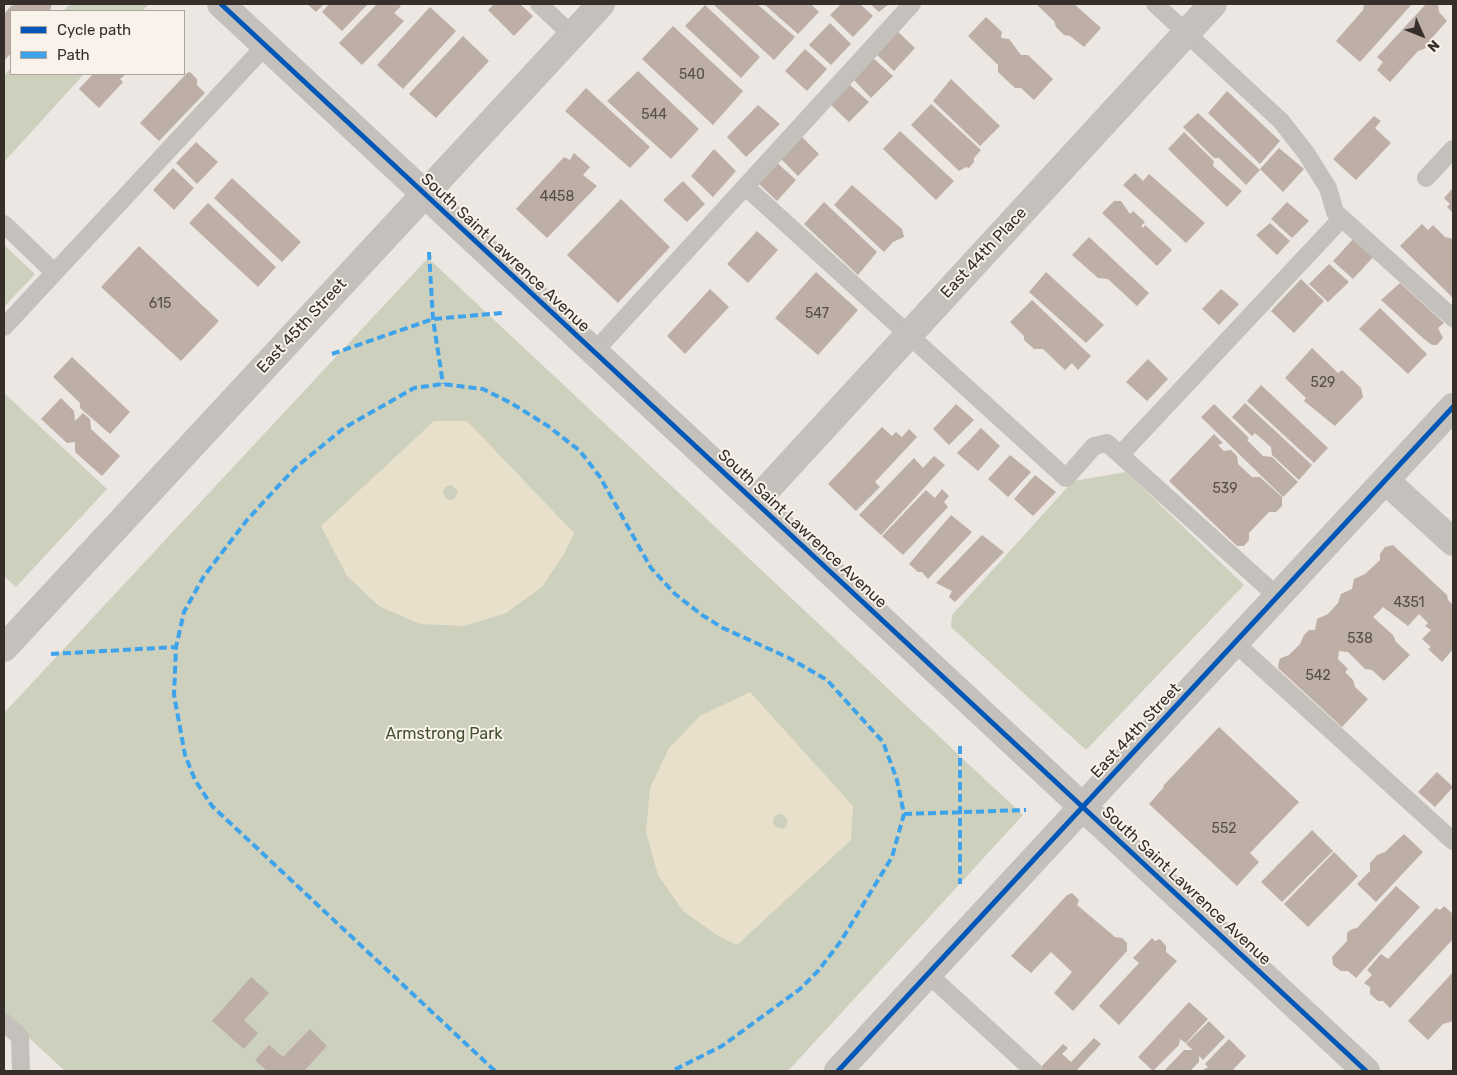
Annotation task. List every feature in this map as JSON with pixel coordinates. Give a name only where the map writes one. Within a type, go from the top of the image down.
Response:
[{"type":"street","name":"South Saint Lawrence Avenue","points":[[221,4],[1366,1071]]},
{"type":"street","name":"East 45th Street","points":[[5,643],[600,4]]},
{"type":"street","name":"East 44th Place","points":[[755,502],[1213,4]]},
{"type":"street","name":"East 44th Street","points":[[838,1071],[1453,407]]},
{"type":"street","points":[[1386,480],[1453,542]]},
{"type":"lane","points":[[539,4],[572,35]]},
{"type":"lane","points":[[594,352],[912,4]]},
{"type":"lane","points":[[1155,4],[1281,121],[1324,181],[1335,212],[1453,318]]},
{"type":"lane","points":[[4,327],[266,45]]},
{"type":"lane","points":[[1426,178],[1453,149]]},
{"type":"lane","points":[[746,187],[1066,478],[1094,446],[1108,443],[1278,597]]},
{"type":"lane","points":[[1120,454],[1342,218]]},
{"type":"lane","points":[[4,224],[54,272]]},
{"type":"lane","points":[[1235,643],[1453,841]]},
{"type":"lane","points":[[928,974],[1034,1071]]},
{"type":"lane","points":[[4,1022],[20,1037],[21,1071]]},
{"type":"green space","points":[[70,4],[149,4],[143,10],[64,10]]},
{"type":"green space","points":[[10,69],[10,75],[83,75],[4,162],[4,76]]},
{"type":"green space","points":[[4,245],[35,274],[4,307]]},
{"type":"green space","name":"Armstrong Park","points":[[428,258],[1023,815],[788,1071],[65,1071],[4,1015],[4,713]]},
{"type":"green space","points":[[4,393],[107,489],[16,587],[4,576]]},
{"type":"green space","points":[[1126,472],[1244,585],[1086,750],[951,627],[952,615],[1073,481]]},
{"type":"sand","points":[[434,421],[467,421],[574,533],[564,554],[542,587],[506,613],[464,626],[420,624],[379,606],[347,576],[321,526]],"holes":[[[449,485],[458,491],[455,498],[451,500],[446,499],[443,492],[444,488]]]},
{"type":"sand","points":[[750,692],[853,806],[851,840],[737,945],[715,934],[683,911],[658,875],[646,832],[650,788],[669,748],[700,716]],"holes":[[[778,814],[783,815],[788,820],[786,827],[782,829],[775,827],[774,817]]]},
{"type":"building","points":[[19,4],[52,4],[50,10],[10,10],[10,54],[4,61],[4,14],[11,6]]},
{"type":"building","points":[[307,4],[324,4],[316,12]]},
{"type":"building","points":[[329,4],[368,4],[342,31],[322,12]]},
{"type":"building","points":[[377,4],[399,4],[401,6],[394,13],[404,21],[362,65],[339,43]]},
{"type":"building","points":[[494,4],[520,4],[533,16],[514,36],[488,10]]},
{"type":"building","points":[[713,4],[757,4],[795,37],[774,60]]},
{"type":"building","points":[[764,4],[811,4],[819,12],[798,34]]},
{"type":"building","points":[[841,4],[860,4],[873,16],[853,37],[830,15]]},
{"type":"building","points":[[870,4],[889,4],[879,12]]},
{"type":"building","points":[[1036,4],[1074,4],[1101,28],[1084,47],[1070,36],[1064,35],[1056,27],[1054,21]]},
{"type":"building","points":[[1364,4],[1412,4],[1360,62],[1336,41],[1363,10]]},
{"type":"building","points":[[1426,4],[1438,4],[1439,12],[1447,21],[1431,39],[1430,44],[1418,51],[1390,82],[1377,70],[1383,62],[1377,57]]},
{"type":"building","points":[[705,5],[760,57],[741,78],[685,26]]},
{"type":"building","points":[[430,7],[456,31],[403,89],[377,65]]},
{"type":"building","points":[[986,17],[1002,32],[1001,38],[1009,39],[1021,55],[1028,55],[1053,79],[1034,100],[1021,88],[1015,88],[998,72],[998,65],[968,36]]},
{"type":"building","points":[[830,23],[851,44],[831,65],[809,45]]},
{"type":"building","points":[[673,26],[743,91],[713,125],[642,59]]},
{"type":"building","points":[[896,30],[915,48],[894,71],[875,53]]},
{"type":"building","points":[[463,36],[489,61],[436,118],[409,94]]},
{"type":"building","points":[[805,49],[827,69],[807,91],[785,71]]},
{"type":"building","points":[[872,57],[893,76],[871,98],[852,78]]},
{"type":"building","points":[[638,71],[699,129],[671,159],[607,101]]},
{"type":"building","points":[[190,72],[197,79],[197,85],[205,93],[159,141],[140,123]]},
{"type":"building","points":[[92,75],[125,75],[120,79],[123,82],[99,108],[79,89]]},
{"type":"building","points":[[951,79],[1000,126],[980,146],[933,101]]},
{"type":"building","points":[[848,83],[869,102],[849,122],[829,103]]},
{"type":"building","points":[[586,88],[650,147],[630,168],[565,111]]},
{"type":"building","points":[[1227,91],[1280,141],[1260,164],[1208,113]]},
{"type":"building","points":[[931,104],[981,150],[969,168],[966,167],[959,171],[911,125]]},
{"type":"building","points":[[758,105],[780,124],[746,157],[727,137]]},
{"type":"building","points":[[1198,113],[1260,170],[1246,185],[1219,158],[1214,158],[1183,127]]},
{"type":"building","points":[[1374,116],[1381,121],[1375,128],[1391,143],[1356,180],[1333,159]]},
{"type":"building","points":[[900,131],[954,181],[936,200],[883,149]]},
{"type":"building","points":[[1184,132],[1214,161],[1213,166],[1242,191],[1227,207],[1168,149]]},
{"type":"building","points":[[801,136],[819,154],[798,176],[780,158]]},
{"type":"building","points":[[196,142],[218,162],[197,184],[176,163]]},
{"type":"building","points":[[1279,148],[1304,169],[1283,192],[1260,169]]},
{"type":"building","points":[[714,149],[736,171],[713,197],[691,176]]},
{"type":"building","points":[[574,153],[590,167],[583,175],[597,186],[547,238],[516,209],[564,157],[570,160]]},
{"type":"building","points":[[775,161],[796,180],[777,201],[757,182]]},
{"type":"building","points":[[173,168],[194,188],[174,210],[153,190]]},
{"type":"building","points":[[1135,173],[1143,181],[1149,174],[1205,223],[1186,243],[1123,185]]},
{"type":"building","points":[[232,178],[301,242],[282,262],[214,198]]},
{"type":"building","points":[[683,181],[705,204],[687,222],[663,200]]},
{"type":"building","points":[[852,185],[902,229],[904,237],[893,242],[884,252],[834,205]]},
{"type":"building","points":[[1453,188],[1453,213],[1447,207],[1450,204],[1444,198]]},
{"type":"building","points":[[621,199],[670,247],[618,303],[567,255]]},
{"type":"building","points":[[1114,201],[1121,201],[1130,214],[1133,211],[1145,222],[1141,226],[1143,228],[1145,225],[1172,250],[1157,266],[1102,213]]},
{"type":"building","points":[[824,202],[877,252],[858,275],[804,224]]},
{"type":"building","points":[[1287,202],[1309,221],[1292,238],[1271,219]]},
{"type":"building","points":[[208,203],[276,267],[258,287],[189,223]]},
{"type":"building","points":[[1270,223],[1290,241],[1277,255],[1256,235]]},
{"type":"building","points":[[1422,224],[1428,230],[1433,225],[1445,237],[1453,239],[1453,298],[1400,246]]},
{"type":"building","points":[[757,231],[778,250],[748,283],[727,264]]},
{"type":"building","points":[[1089,237],[1149,293],[1137,306],[1108,279],[1098,278],[1072,255]]},
{"type":"building","points":[[1355,237],[1376,254],[1353,279],[1333,261]]},
{"type":"building","points":[[139,246],[219,321],[181,361],[101,287]]},
{"type":"building","points":[[1329,264],[1349,282],[1328,302],[1309,284]]},
{"type":"building","points":[[816,272],[858,310],[818,355],[775,318]]},
{"type":"building","points":[[1046,272],[1104,325],[1086,343],[1029,292]]},
{"type":"building","points":[[1301,279],[1324,301],[1294,333],[1271,311]]},
{"type":"building","points":[[1400,283],[1444,323],[1438,328],[1443,338],[1437,345],[1432,345],[1424,339],[1381,300]]},
{"type":"building","points":[[710,289],[729,307],[685,354],[667,336]]},
{"type":"building","points":[[1221,289],[1239,304],[1219,325],[1202,309]]},
{"type":"building","points":[[1032,300],[1091,356],[1078,370],[1072,363],[1065,370],[1043,349],[1034,349],[1010,322]]},
{"type":"building","points":[[1380,308],[1427,354],[1408,374],[1359,329]]},
{"type":"building","points":[[1312,348],[1338,373],[1342,370],[1361,388],[1363,397],[1335,426],[1304,401],[1306,398],[1285,378]]},
{"type":"building","points":[[72,357],[130,412],[110,434],[80,408],[80,403],[53,377]]},
{"type":"building","points":[[1148,359],[1168,379],[1147,401],[1126,382]]},
{"type":"building","points":[[1261,385],[1328,448],[1314,463],[1247,401]]},
{"type":"building","points":[[61,398],[74,411],[75,421],[83,413],[90,419],[91,429],[120,456],[102,476],[75,452],[75,442],[67,443],[41,419]]},
{"type":"building","points":[[1245,403],[1312,465],[1299,480],[1272,455],[1271,447],[1255,433],[1252,436],[1232,417]]},
{"type":"building","points":[[956,404],[974,420],[949,445],[933,429]]},
{"type":"building","points":[[1214,404],[1249,438],[1247,440],[1263,456],[1272,457],[1298,482],[1283,497],[1201,417]]},
{"type":"building","points":[[882,427],[892,436],[896,432],[902,437],[909,429],[917,437],[875,482],[880,487],[856,511],[828,484]]},
{"type":"building","points":[[981,428],[1000,446],[978,471],[957,453]]},
{"type":"building","points":[[1214,434],[1223,443],[1218,445],[1224,451],[1231,450],[1237,456],[1238,464],[1252,477],[1260,477],[1282,497],[1282,506],[1276,512],[1269,512],[1249,533],[1249,540],[1244,546],[1237,546],[1169,481]]},
{"type":"building","points":[[1010,455],[1031,472],[1008,497],[988,479]]},
{"type":"building","points":[[934,456],[945,465],[881,535],[859,515],[914,458],[923,468]]},
{"type":"building","points":[[1035,475],[1056,492],[1033,516],[1014,499]]},
{"type":"building","points":[[942,489],[949,496],[944,502],[948,507],[903,555],[882,536],[926,490],[935,498]]},
{"type":"building","points":[[951,515],[972,532],[928,579],[922,572],[918,572],[909,564]]},
{"type":"building","points":[[982,535],[1004,552],[955,602],[949,597],[952,591],[936,583]]},
{"type":"building","points":[[1393,545],[1447,595],[1448,600],[1453,605],[1453,649],[1442,662],[1428,649],[1431,647],[1422,639],[1431,630],[1425,626],[1428,623],[1419,614],[1408,626],[1383,607],[1373,617],[1393,635],[1396,642],[1410,655],[1384,681],[1372,670],[1365,669],[1348,652],[1339,651],[1338,659],[1348,669],[1345,672],[1353,680],[1355,687],[1368,699],[1342,727],[1278,668],[1279,661],[1281,658],[1289,655],[1300,644],[1304,635],[1309,630],[1315,630],[1317,619],[1328,614],[1338,603],[1341,594],[1352,589],[1354,579],[1365,574],[1380,560],[1380,554],[1385,547]]},
{"type":"building","points":[[1219,727],[1299,802],[1250,853],[1259,862],[1237,886],[1149,804],[1163,786]]},
{"type":"building","points":[[1437,772],[1453,787],[1435,807],[1418,792]]},
{"type":"building","points":[[1312,830],[1333,851],[1282,902],[1261,882]]},
{"type":"building","points":[[1404,834],[1423,852],[1376,902],[1357,884],[1370,871],[1370,863],[1377,855],[1385,852]]},
{"type":"building","points":[[1334,852],[1358,876],[1308,927],[1284,904]]},
{"type":"building","points":[[1396,886],[1420,907],[1356,978],[1348,971],[1341,971],[1333,965],[1332,957],[1347,941],[1347,933],[1357,928]]},
{"type":"building","points":[[1072,893],[1079,900],[1077,905],[1115,937],[1122,938],[1127,943],[1127,951],[1073,1011],[1054,993],[1072,972],[1051,952],[1031,973],[1011,956],[1067,895]]},
{"type":"building","points":[[1444,906],[1453,914],[1453,939],[1390,1008],[1383,1001],[1378,1001],[1370,994],[1370,987],[1364,983],[1372,975],[1367,970],[1381,954],[1388,959],[1436,908],[1440,910]]},
{"type":"building","points":[[1152,938],[1155,941],[1160,939],[1166,946],[1166,952],[1177,961],[1119,1025],[1099,1006],[1139,963],[1133,958]]},
{"type":"building","points":[[1453,972],[1453,1021],[1443,1024],[1428,1040],[1408,1021]]},
{"type":"building","points":[[251,977],[269,993],[244,1020],[258,1033],[244,1049],[212,1021]]},
{"type":"building","points":[[1189,1002],[1208,1019],[1186,1043],[1180,1039],[1179,1045],[1153,1071],[1138,1057]]},
{"type":"building","points":[[1209,1021],[1225,1037],[1203,1060],[1199,1056],[1199,1062],[1190,1071],[1164,1071],[1184,1050],[1193,1050],[1186,1044]]},
{"type":"building","points":[[310,1029],[327,1046],[304,1071],[267,1071],[255,1060],[269,1045],[283,1057]]},
{"type":"building","points":[[1094,1038],[1101,1044],[1076,1071],[1044,1071],[1040,1068],[1063,1044],[1068,1048],[1062,1054],[1071,1062]]},
{"type":"building","points":[[1229,1039],[1246,1056],[1232,1071],[1201,1071],[1208,1067],[1205,1064]]},
{"type":"marked path","points":[[429,252],[433,319],[443,384]]},
{"type":"marked path","points":[[332,354],[433,319],[502,313]]},
{"type":"marked path","points":[[495,1071],[212,806],[195,780],[185,755],[174,695],[176,647],[184,612],[204,576],[247,520],[295,468],[344,428],[414,388],[443,384],[483,389],[511,403],[548,426],[580,451],[600,477],[651,568],[675,594],[702,615],[723,628],[789,658],[827,680],[883,742],[897,780],[904,814],[892,857],[841,941],[818,971],[800,989],[722,1046],[672,1071]]},
{"type":"marked path","points":[[51,654],[176,647]]},
{"type":"marked path","points":[[960,746],[960,884]]},
{"type":"marked path","points":[[904,814],[1026,810]]},
{"type":"cycle path","points":[[221,4],[1366,1071]]},
{"type":"cycle path","points":[[838,1071],[1453,407]]}]
